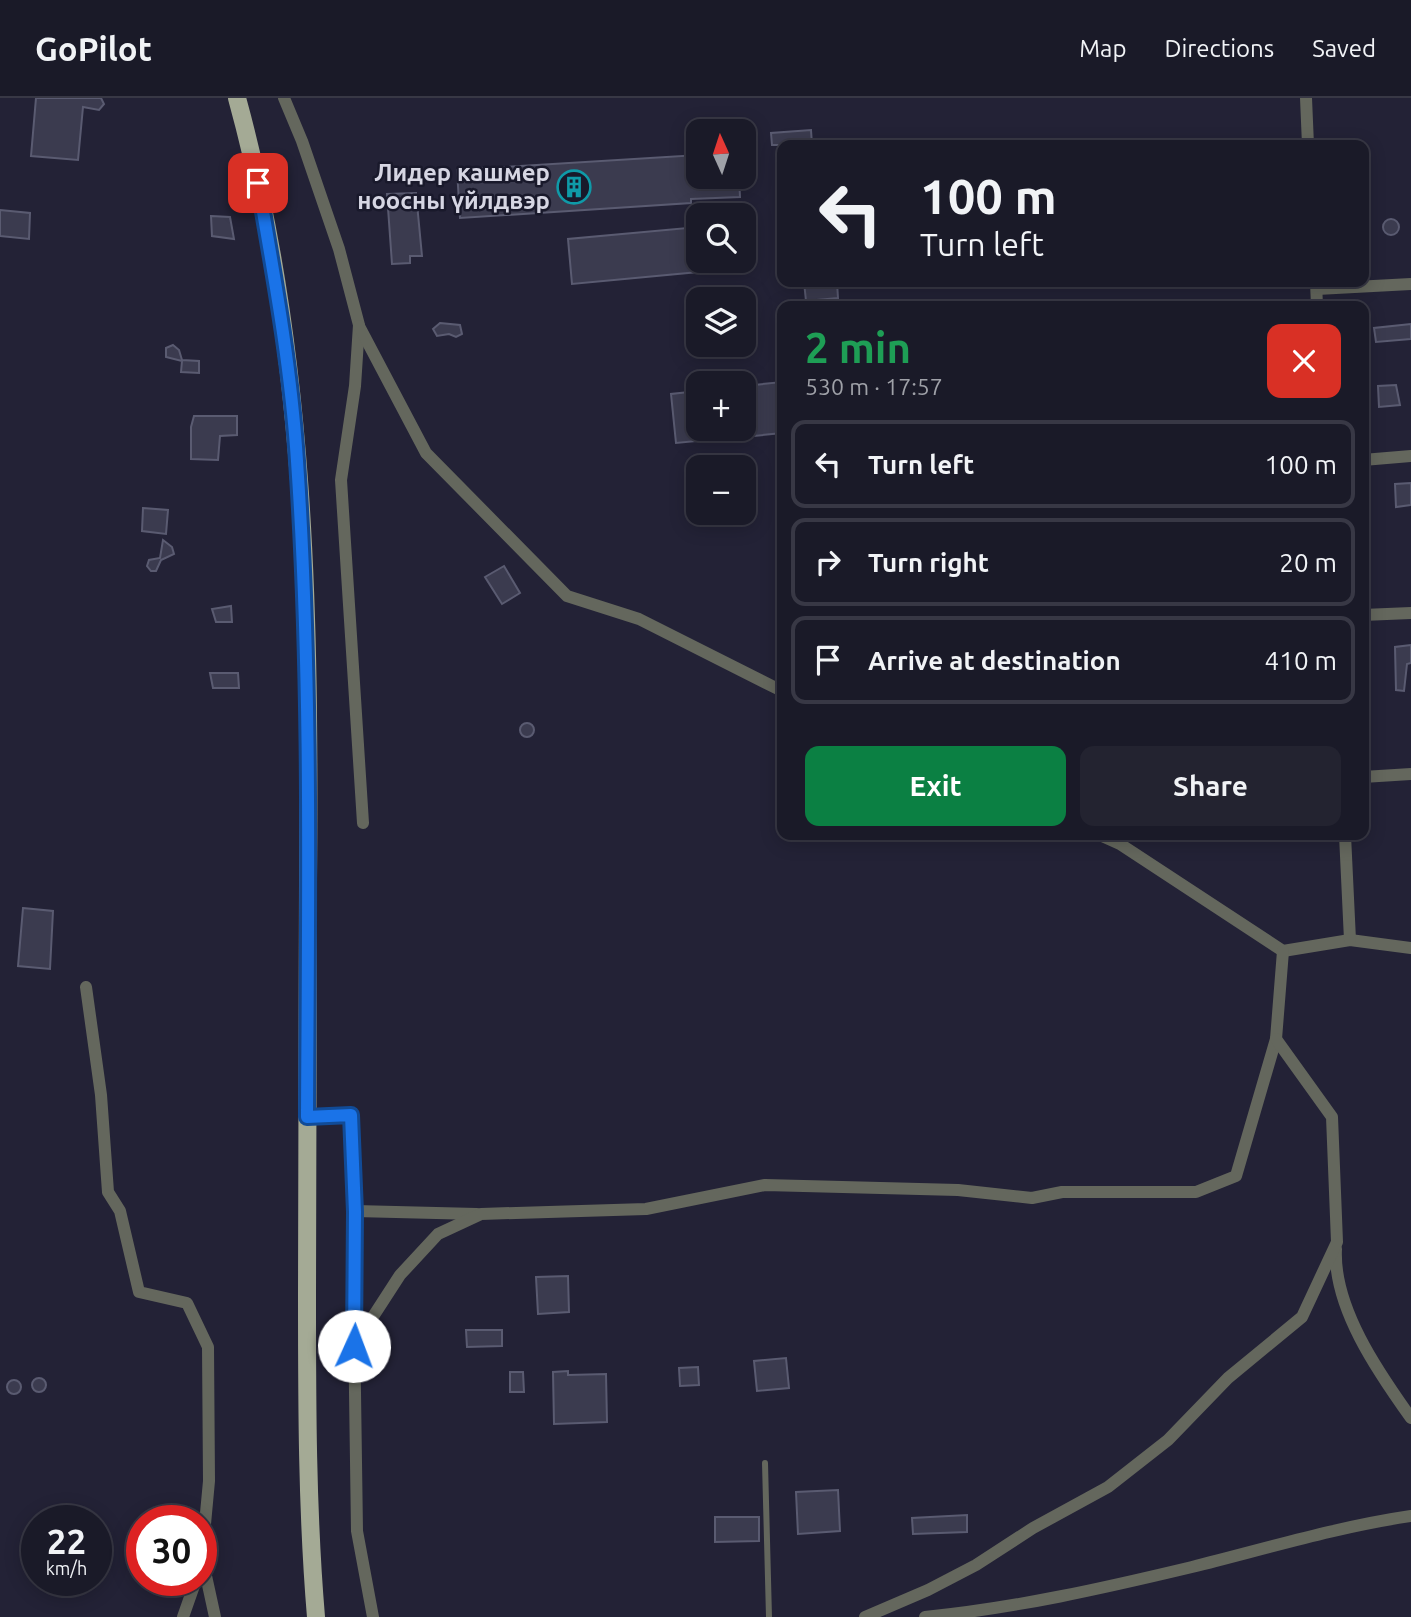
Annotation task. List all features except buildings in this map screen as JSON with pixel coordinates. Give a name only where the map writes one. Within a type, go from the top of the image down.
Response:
[{"type":"main road","points":[[237,98],[254,161],[277,288],[297,458],[306,621],[309,768],[307,1486],[316,1617]]},
{"type":"street","points":[[284,98],[302,141],[339,249],[359,325],[426,453],[568,596],[639,619],[777,688]]},
{"type":"street","points":[[1306,98],[1308,140]]},
{"type":"street","points":[[1369,285],[1411,284]]},
{"type":"street","points":[[359,325],[355,386],[341,480],[363,824]]},
{"type":"street","points":[[1369,460],[1411,456]]},
{"type":"street","points":[[1369,615],[1411,613]]},
{"type":"street","points":[[1369,777],[1411,774]]},
{"type":"street","points":[[1111,840],[1283,951],[1350,940],[1411,948]]},
{"type":"street","points":[[1345,840],[1350,940]]},
{"type":"street","points":[[355,1212],[481,1214],[646,1209],[765,1185],[944,1190],[1032,1198],[1062,1192],[1196,1192],[1236,1176],[1276,1040],[1283,951]]},
{"type":"street","points":[[86,987],[101,1095],[108,1192],[120,1212],[139,1292],[187,1303],[208,1347],[207,1505]]},
{"type":"street","points":[[1276,1040],[1332,1117],[1335,1272],[1343,1300],[1382,1377],[1411,1418]]},
{"type":"street","points":[[307,1117],[351,1115],[355,1212],[357,1531],[373,1617]]},
{"type":"street","points":[[354,1346],[400,1275],[438,1234],[481,1214]]},
{"type":"street","points":[[865,1617],[976,1565],[1033,1528],[1108,1488],[1168,1440],[1228,1378],[1302,1317],[1336,1242]]},
{"type":"street","points":[[925,1617],[1080,1594],[1272,1544],[1411,1516]]},
{"type":"street","points":[[183,1617],[191,1596]]},
{"type":"street","points":[[210,1596],[215,1617]]},
{"type":"lane","points":[[765,1463],[769,1617]]},
{"type":"place","name":"Лидер кашмер ноосны үйлдвэр","points":[[574,187]]},
{"type":"route","points":[[258,183],[286,350],[302,540],[309,782],[307,1117],[351,1115],[355,1212],[354,1346]]}]
